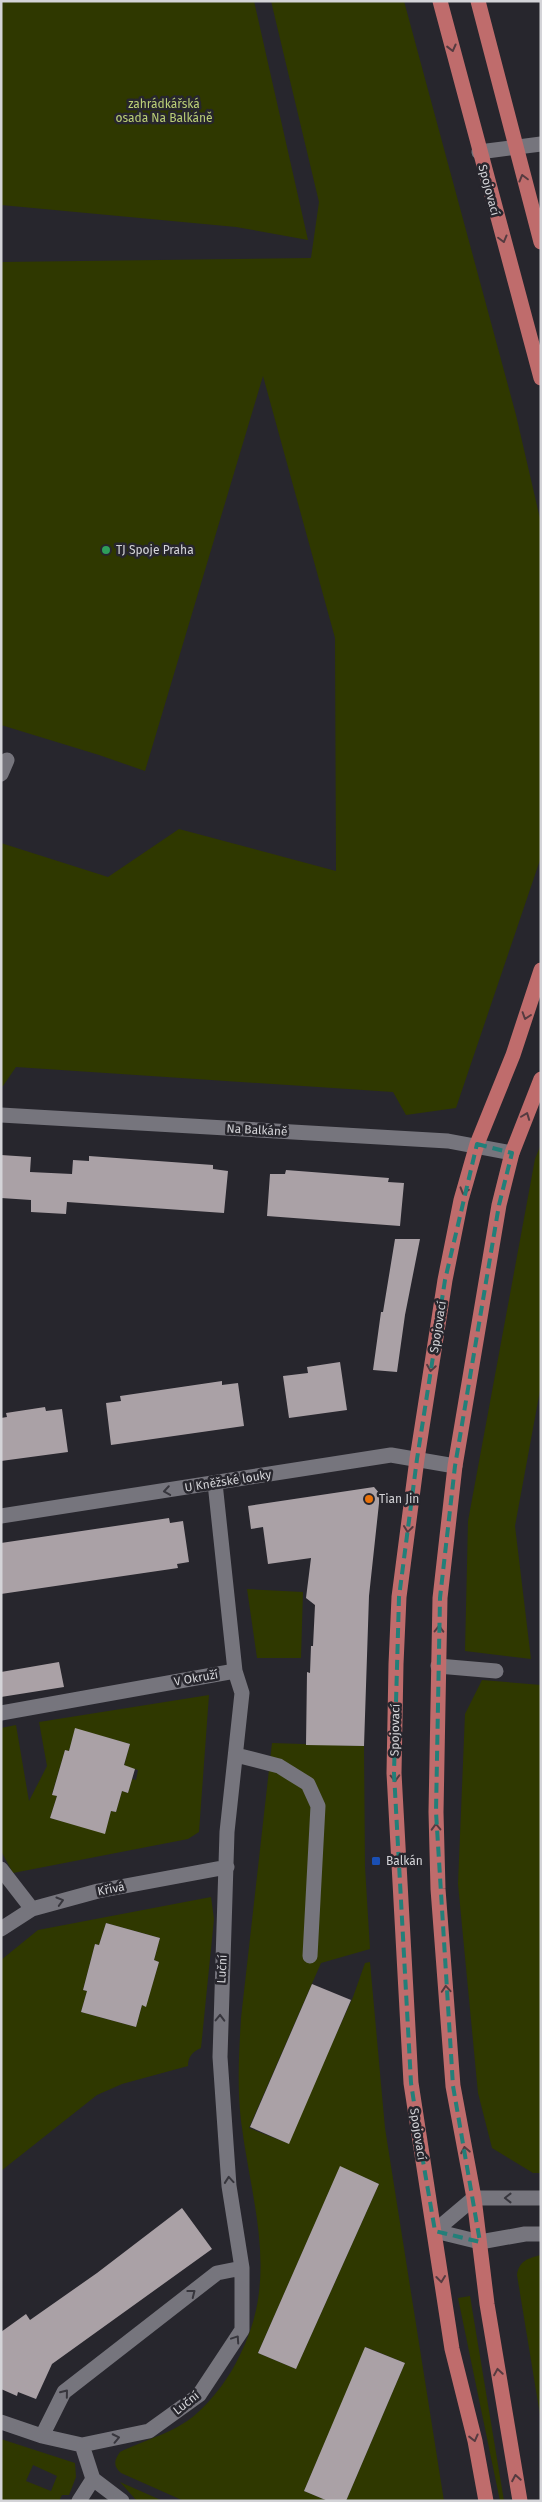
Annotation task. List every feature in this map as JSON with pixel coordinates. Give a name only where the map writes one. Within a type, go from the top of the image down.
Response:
[{"type":"main road","name":"Spojovací","points":[[440,1],[541,378]]},
{"type":"main road","points":[[478,1],[541,242]]},
{"type":"main road","name":"Spojovací","points":[[486,2501],[452,2348],[411,2083],[394,1773],[399,1597],[417,1459],[445,1280],[461,1200],[477,1144],[513,1055],[541,970]]},
{"type":"main road","points":[[520,2501],[487,2304],[474,2198],[453,2086],[438,1889],[436,1812],[438,1666],[440,1598],[455,1466],[499,1205],[512,1153],[541,1079]]},
{"type":"street","points":[[479,152],[541,144]]},
{"type":"street","name":"Na Balkáně","points":[[1,1115],[438,1140],[477,1144],[512,1153]]},
{"type":"street","name":"U Kněžské louky","points":[[1,1516],[391,1455],[455,1466]]},
{"type":"street","name":"V Okruží","points":[[1,1713],[235,1671],[216,1483]]},
{"type":"street","points":[[438,1666],[496,1671]]},
{"type":"street","name":"Luční","points":[[1,2422],[42,2436],[82,2446],[149,2432],[199,2395],[242,2330],[242,2268],[229,2186],[220,2057],[227,1832],[242,1693],[235,1671]]},
{"type":"street","points":[[236,1755],[279,1766],[308,1784],[318,1806],[310,1956]]},
{"type":"street","name":"Křivá","points":[[1,1929],[32,1909],[98,1890],[227,1867]]},
{"type":"street","points":[[1,1869],[32,1909]]},
{"type":"street","points":[[435,2231],[474,2198],[541,2198]]},
{"type":"street","points":[[435,2231],[480,2242],[525,2234],[541,2234]]},
{"type":"street","points":[[42,2436],[64,2392],[217,2273],[242,2268]]},
{"type":"street","points":[[82,2446],[93,2479],[122,2501]]},
{"type":"street","points":[[79,2501],[93,2479]]},
{"type":"highlighted area","points":[[477,1144],[512,1153],[499,1205],[455,1466],[440,1598],[436,1812],[453,2086],[480,2242],[435,2231],[411,2083],[394,1773],[399,1597],[417,1459],[445,1280]]},
{"type":"green space","name":"zahrádkářská osada Na Balkáně","points":[[1,1],[254,1],[308,240],[236,227],[1,205]]},
{"type":"green space","points":[[271,1],[404,1],[516,415],[541,523],[540,860],[456,1108],[406,1115],[393,1092],[16,1067],[3,1086],[1,1086],[1,843],[108,877],[179,829],[336,871],[335,638],[263,376],[145,771],[1,725],[1,262],[311,258],[319,202]]},
{"type":"green space","points":[[541,1144],[541,1385],[515,1526],[531,1659],[465,1651],[468,1521],[535,1159]]},
{"type":"green space","points":[[247,1589],[303,1592],[301,1658],[257,1658]]},
{"type":"green space","points":[[482,1680],[541,1685],[541,2173],[533,2173],[492,2148],[478,2093],[458,1884],[465,1714]]},
{"type":"green space","points":[[209,1695],[199,1832],[188,1839],[13,1873],[1,1851],[1,1728],[16,1725],[29,1801],[47,1766],[39,1722]],"holes":[[[75,1729],[130,1744],[124,1766],[138,1770],[136,1780],[132,1779],[128,1793],[122,1791],[116,1812],[111,1811],[105,1833],[50,1818],[57,1796],[52,1794],[65,1750],[69,1751]]]},
{"type":"green space","points":[[272,1743],[364,1746],[365,1867],[370,1949],[321,1963],[249,2128],[287,2143],[353,1997],[365,1963],[370,1962],[385,2128],[444,2501],[346,2501],[405,2363],[366,2347],[304,2491],[328,2501],[184,2501],[121,2473],[117,2468],[116,2458],[120,2452],[178,2427],[195,2415],[208,2402],[231,2372],[252,2326],[261,2268],[256,2210],[241,2121],[239,2069],[241,2018]],"holes":[[[340,2167],[379,2184],[296,2369],[258,2353]]]},
{"type":"green space","points":[[211,1897],[214,1919],[201,2048],[191,2055],[188,2066],[122,2084],[97,2095],[1,2171],[1,1960],[38,1930]],"holes":[[[106,1923],[160,1938],[154,1960],[159,1962],[146,2006],[142,2005],[136,2027],[81,2012],[87,1991],[83,1990],[95,1944],[99,1945]]]},
{"type":"green space","points":[[541,2255],[541,2421],[517,2275],[522,2263],[532,2257]]},
{"type":"green space","points":[[470,2296],[504,2501],[500,2501],[458,2298]]},
{"type":"green space","points":[[1,2439],[75,2463],[76,2477],[69,2495],[62,2495],[59,2501],[1,2501]],"holes":[[[33,2465],[57,2476],[51,2491],[26,2481]]]},
{"type":"green space","points":[[120,2482],[163,2501],[137,2501]]},
{"type":"building","points":[[1,1155],[31,1157],[30,1172],[72,1174],[73,1160],[89,1161],[89,1156],[213,1165],[213,1169],[228,1171],[224,1213],[67,1202],[66,1214],[31,1212],[31,1200],[1,1198]]},
{"type":"building","points":[[286,1170],[389,1178],[388,1182],[404,1183],[400,1226],[267,1216],[270,1174],[285,1174]]},
{"type":"building","points":[[395,1239],[420,1239],[405,1315],[397,1372],[373,1370],[381,1312],[383,1312]]},
{"type":"building","points":[[340,1362],[347,1410],[289,1418],[283,1376],[308,1373],[307,1367]]},
{"type":"building","points":[[222,1381],[222,1385],[238,1383],[244,1426],[111,1445],[106,1403],[121,1401],[120,1396]]},
{"type":"building","points":[[45,1407],[46,1411],[62,1409],[68,1452],[1,1461],[1,1418],[7,1417],[6,1413]]},
{"type":"building","points":[[374,1487],[380,1494],[369,1596],[364,1746],[306,1745],[307,1672],[310,1673],[315,1605],[306,1598],[311,1558],[268,1564],[263,1527],[251,1529],[248,1506]]},
{"type":"building","points":[[169,1518],[170,1523],[183,1521],[189,1562],[177,1564],[178,1568],[1,1594],[1,1543]]},
{"type":"building","points":[[59,1662],[64,1687],[1,1697],[1,1672]]},
{"type":"building","points":[[75,1728],[130,1744],[124,1765],[135,1769],[128,1793],[122,1791],[116,1812],[111,1811],[105,1834],[50,1818],[57,1796],[52,1795],[65,1750],[69,1751]]},
{"type":"building","points":[[106,1923],[160,1938],[154,1960],[159,1962],[146,2007],[142,2005],[136,2027],[81,2012],[87,1991],[83,1990],[95,1944],[99,1945]]},
{"type":"building","points":[[312,1984],[351,2000],[289,2144],[250,2127]]},
{"type":"building","points":[[340,2166],[379,2184],[296,2369],[258,2353]]},
{"type":"building","points":[[182,2208],[212,2249],[52,2364],[36,2399],[18,2392],[17,2396],[1,2389],[1,2332],[26,2314],[30,2320],[97,2273]]},
{"type":"building","points":[[365,2347],[405,2363],[346,2501],[328,2501],[304,2491]]},
{"type":"place","name":"TJ Spoje Praha","points":[[106,550]]},
{"type":"place","name":"Tian Jin","points":[[369,1499]]},
{"type":"place","name":"Balkán","points":[[376,1861]]}]
